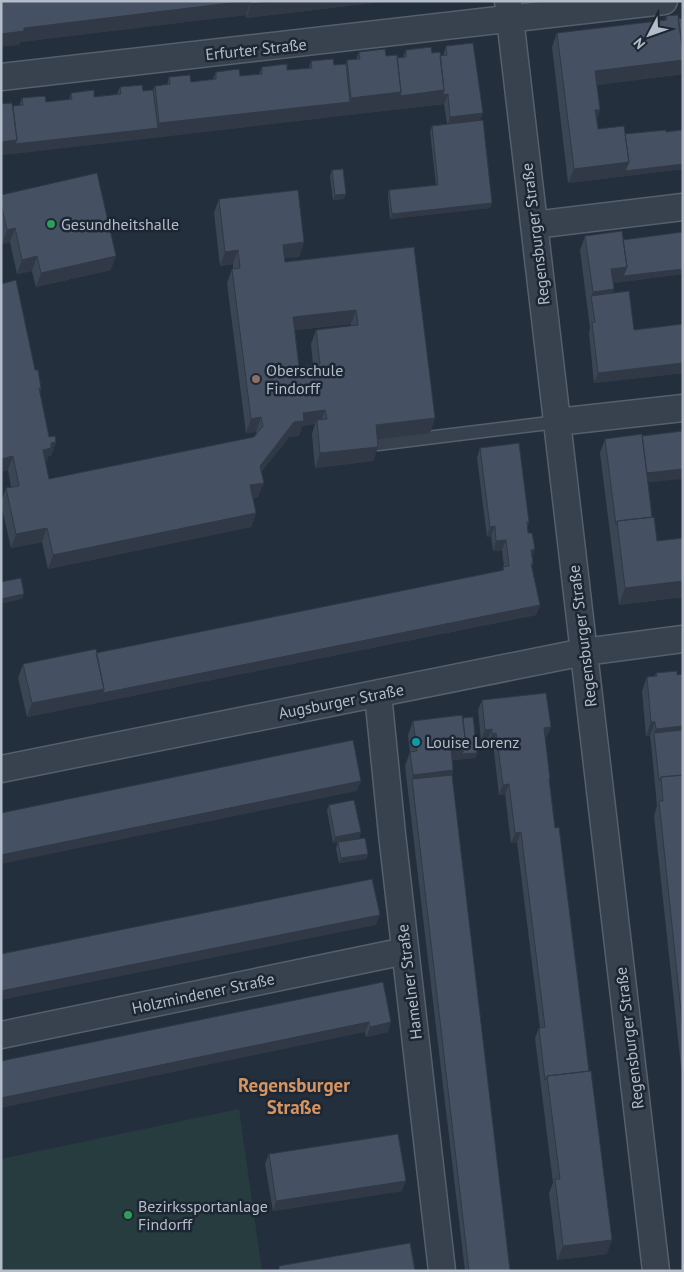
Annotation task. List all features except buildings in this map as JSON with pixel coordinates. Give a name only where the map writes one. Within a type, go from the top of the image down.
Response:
[{"type":"street","name":"Erfurter Straße","points":[[1,78],[509,11],[664,1]]},
{"type":"street","name":"Regensburger Straße","points":[[509,11],[656,1271]]},
{"type":"street","points":[[534,225],[683,207]]},
{"type":"street","points":[[557,422],[683,408]]},
{"type":"street","name":"Augsburger Straße","points":[[2,764],[378,694],[584,652],[683,639]]},
{"type":"street","name":"Hamelner Straße","points":[[378,694],[442,1271]]},
{"type":"street","name":"Holzmindener Straße","points":[[1,1035],[405,951]]},
{"type":"lane","points":[[378,444],[557,422]]},
{"type":"green space","name":"Bezirkssportanlage Findorff","points":[[239,1109],[262,1271],[1,1271],[1,1159]]},
{"type":"place","name":"Gesundheitshalle","points":[[51,224]]},
{"type":"place","name":"Oberschule Findorff","points":[[256,379]]},
{"type":"place","name":"Louise Lorenz","points":[[416,742]]},
{"type":"place","name":"Bezirkssportanlage Findorff","points":[[128,1215]]},
{"type":"district","name":"Regensburger Straße","points":[[294,1096]]}]
